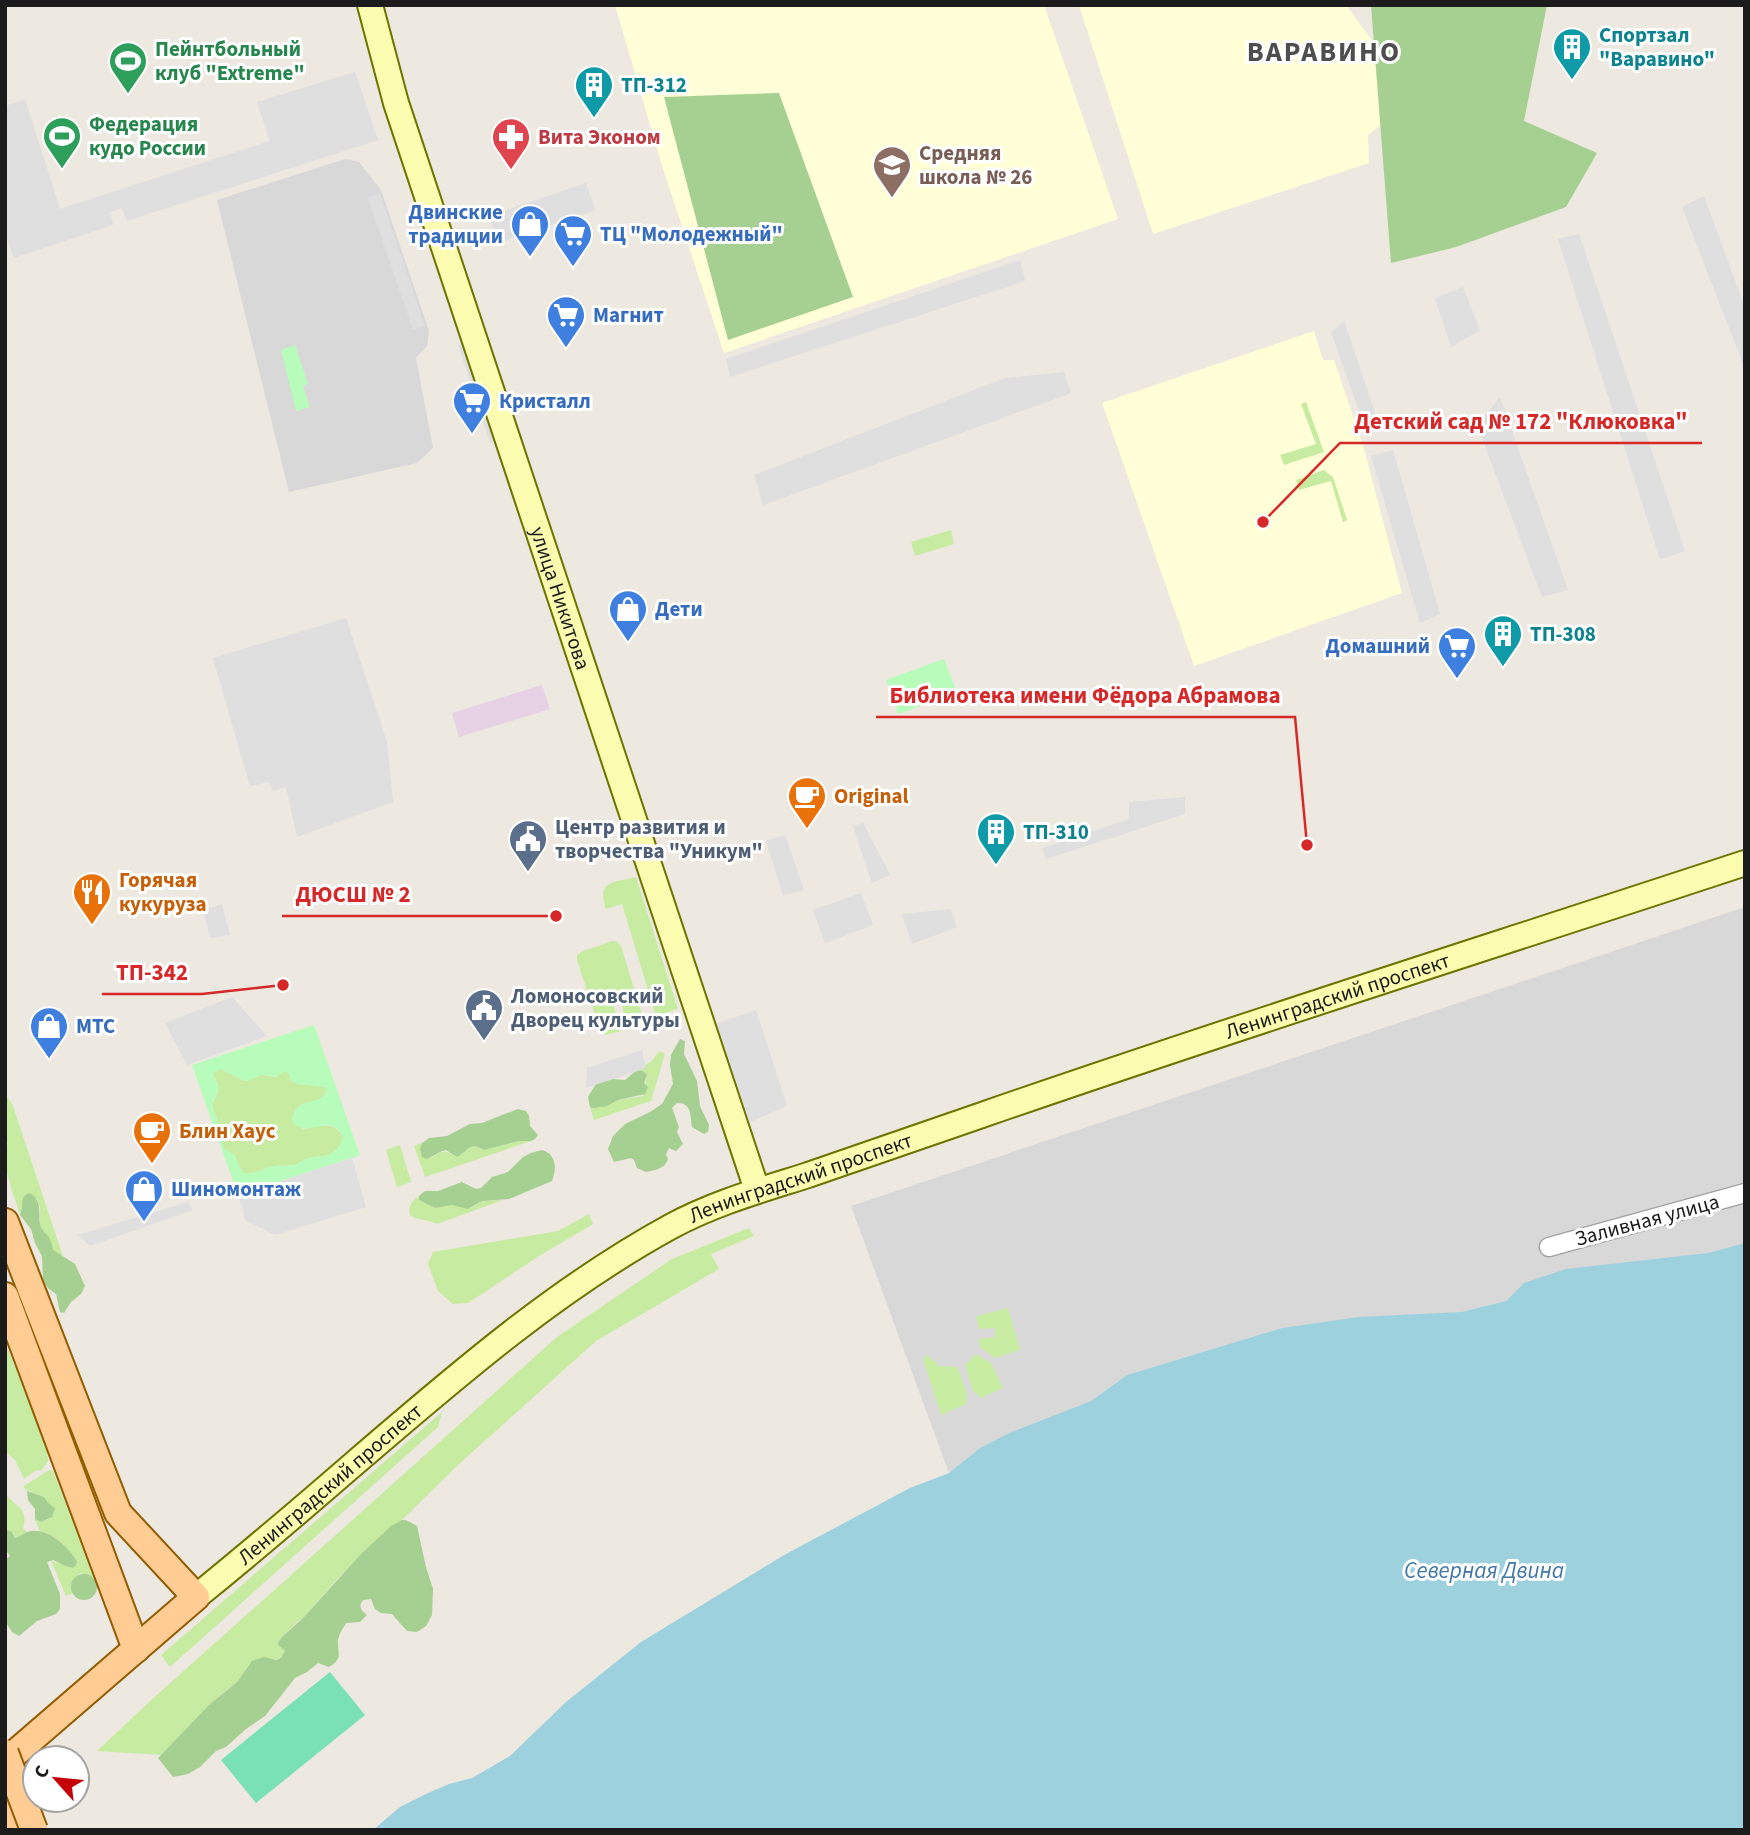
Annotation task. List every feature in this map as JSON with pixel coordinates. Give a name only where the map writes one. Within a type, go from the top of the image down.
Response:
[{"type":"main road","name":"улица Никитова","points":[[370,5],[396,103],[757,1190]]},
{"type":"main road","name":"Ленинградский проспект","points":[[5,1762],[460,1373],[545,1307],[635,1247],[666,1230],[729,1200],[757,1190],[1745,863]]},
{"type":"main road","points":[[5,1222],[118,1513],[196,1597]]},
{"type":"main road","points":[[5,1296],[136,1648]]},
{"type":"main road","points":[[5,1752],[34,1830]]},
{"type":"main road","points":[[5,1812],[12,1830]]},
{"type":"street","name":"Заливная улица","points":[[1549,1247],[1745,1193]]},
{"type":"shaded area","name":"Средняя школа № 26","points":[[615,5],[1044,5],[1118,219],[724,353],[662,166]]},
{"type":"shaded area","points":[[1079,5],[1346,5],[1415,99],[1368,135],[1369,163],[1153,234]]},
{"type":"shaded area","points":[[355,72],[378,140],[127,221],[122,208],[110,212],[113,225],[14,258],[5,233],[5,106],[25,99],[60,209],[270,141],[257,102]]},
{"type":"shaded area","points":[[345,159],[359,162],[381,190],[429,331],[427,346],[416,358],[433,448],[417,463],[289,492],[217,200]]},
{"type":"shaded area","points":[[586,183],[595,210],[498,243],[489,216]]},
{"type":"shaded area","points":[[380,193],[425,326],[413,330],[368,198]]},
{"type":"shaded area","points":[[1704,196],[1745,308],[1745,369],[1682,207]]},
{"type":"shaded area","points":[[1579,234],[1685,551],[1660,559],[1558,239]]},
{"type":"shaded area","points":[[1020,260],[1025,281],[730,377],[726,359]]},
{"type":"shaded area","points":[[1463,287],[1480,330],[1451,347],[1435,298]]},
{"type":"shaded area","points":[[1344,321],[1378,422],[1365,428],[1331,332]]},
{"type":"shaded area","points":[[1314,331],[1323,360],[1334,360],[1363,445],[1402,593],[1194,666],[1102,403]]},
{"type":"shaded area","points":[[466,341],[500,439],[490,443],[458,344]]},
{"type":"shaded area","points":[[1064,372],[1071,393],[763,505],[754,475],[1005,378]]},
{"type":"shaded area","points":[[1500,397],[1568,590],[1542,597],[1477,425]]},
{"type":"shaded area","points":[[1393,450],[1440,614],[1420,623],[1371,456]]},
{"type":"shaded area","points":[[346,618],[387,742],[393,802],[297,837],[286,787],[273,791],[269,782],[250,786],[213,658]]},
{"type":"shaded area","points":[[542,685],[550,709],[459,737],[452,713]]},
{"type":"shaded area","points":[[1185,797],[1185,814],[1046,859],[1042,848],[1129,819],[1129,802]]},
{"type":"shaded area","points":[[863,823],[890,875],[872,883],[853,826]]},
{"type":"shaded area","points":[[785,835],[804,890],[783,895],[766,841]]},
{"type":"shaded area","points":[[861,893],[873,925],[825,943],[813,910]]},
{"type":"shaded area","points":[[222,904],[230,935],[210,938],[203,910]]},
{"type":"shaded area","points":[[1745,907],[1745,1243],[1708,1253],[1524,1283],[1506,1301],[1461,1312],[1282,1328],[1127,1375],[1091,1401],[1009,1433],[980,1448],[949,1473],[851,1206]]},
{"type":"shaded area","points":[[951,909],[957,927],[912,944],[902,914]]},
{"type":"shaded area","points":[[232,997],[267,1036],[187,1065],[165,1023]]},
{"type":"shaded area","points":[[756,1010],[787,1106],[750,1122],[716,1024]]},
{"type":"shaded area","points":[[642,1050],[646,1068],[586,1088],[587,1068]]},
{"type":"shaded area","points":[[352,1158],[366,1207],[275,1235],[246,1221],[238,1195]]},
{"type":"shaded area","points":[[188,1202],[193,1210],[90,1246],[78,1235]]},
{"type":"green space","points":[[1371,5],[1547,5],[1524,121],[1597,153],[1566,207],[1456,247],[1391,263]]},
{"type":"green space","points":[[779,93],[853,297],[728,340],[664,97]]},
{"type":"green space","points":[[295,345],[308,384],[303,386],[310,407],[296,411],[281,350]]},
{"type":"green space","points":[[1306,402],[1324,452],[1284,465],[1280,455],[1316,444],[1301,404]]},
{"type":"green space","points":[[1324,470],[1333,477],[1347,520],[1343,522],[1331,481],[1299,490],[1296,480]]},
{"type":"green space","points":[[951,530],[954,544],[915,556],[911,542]]},
{"type":"green space","points":[[944,659],[957,693],[898,714],[886,680]]},
{"type":"green space","points":[[636,877],[678,1009],[656,1016],[622,904],[606,909],[604,900],[605,888],[609,884]]},
{"type":"green space","points":[[612,941],[621,946],[643,1018],[641,1024],[628,1028],[620,999],[612,1001],[621,1031],[605,1035],[601,1033],[577,955]]},
{"type":"green space","points":[[314,1025],[360,1155],[238,1195],[192,1065]],"holes":[[[221,1069],[244,1081],[261,1075],[276,1077],[285,1071],[290,1075],[291,1081],[298,1084],[325,1087],[327,1092],[322,1097],[297,1108],[292,1121],[305,1128],[326,1125],[338,1129],[343,1137],[340,1146],[330,1155],[308,1158],[295,1165],[273,1166],[253,1173],[244,1173],[235,1155],[224,1147],[224,1129],[212,1106],[219,1087],[213,1075],[215,1072]]]},
{"type":"green space","points":[[680,1039],[685,1041],[684,1054],[697,1081],[700,1106],[709,1125],[708,1132],[704,1134],[692,1127],[688,1108],[677,1103],[672,1108],[679,1127],[677,1132],[683,1144],[676,1151],[669,1148],[665,1165],[646,1172],[637,1168],[631,1158],[614,1162],[608,1149],[613,1136],[625,1124],[662,1104],[673,1084],[671,1055]]},
{"type":"green space","points":[[659,1051],[665,1054],[651,1101],[594,1120],[590,1107],[605,1107],[618,1100],[643,1096],[647,1075],[637,1070],[652,1061]]},
{"type":"green space","points":[[221,1069],[244,1081],[261,1075],[276,1077],[285,1071],[290,1075],[291,1081],[298,1084],[325,1087],[327,1089],[320,1099],[298,1107],[292,1120],[303,1129],[326,1126],[335,1128],[343,1138],[340,1146],[330,1155],[308,1158],[295,1165],[273,1166],[253,1173],[244,1173],[235,1155],[222,1146],[212,1106],[218,1091],[213,1075]]},
{"type":"green space","points":[[637,1070],[647,1075],[644,1083],[648,1087],[645,1094],[618,1100],[605,1107],[590,1107],[588,1097],[596,1084],[612,1079],[625,1080]]},
{"type":"green space","points":[[5,1093],[13,1106],[63,1257],[53,1251],[49,1238],[40,1225],[37,1199],[29,1193],[23,1199],[20,1215],[7,1170]]},
{"type":"green space","points":[[518,1109],[526,1111],[529,1116],[530,1126],[538,1135],[535,1139],[484,1150],[472,1146],[457,1157],[446,1150],[427,1159],[422,1157],[422,1143],[429,1138],[447,1136],[470,1124],[482,1123]]},
{"type":"green space","points":[[519,1141],[531,1141],[425,1177],[414,1146],[422,1143],[420,1152],[427,1159],[441,1152],[457,1157],[472,1146],[484,1150]]},
{"type":"green space","points":[[400,1145],[411,1182],[397,1187],[386,1150]]},
{"type":"green space","points":[[542,1150],[553,1158],[555,1171],[552,1181],[509,1199],[482,1201],[468,1209],[452,1205],[435,1208],[419,1200],[419,1196],[425,1191],[438,1191],[462,1182],[476,1189],[481,1188],[492,1177],[508,1172],[523,1157]]},
{"type":"green space","points":[[29,1193],[38,1203],[41,1226],[50,1239],[53,1250],[75,1264],[85,1286],[64,1313],[60,1312],[56,1294],[43,1280],[42,1256],[31,1229],[20,1215],[23,1199]]},
{"type":"green space","points":[[419,1196],[419,1200],[435,1208],[451,1205],[471,1208],[482,1201],[503,1200],[437,1224],[410,1215],[411,1204]]},
{"type":"green space","points":[[589,1214],[593,1224],[468,1303],[453,1304],[438,1291],[428,1264],[433,1252],[558,1231]]},
{"type":"green space","points":[[749,1228],[754,1236],[711,1254],[719,1269],[596,1341],[459,1464],[402,1520],[388,1529],[339,1577],[304,1617],[279,1640],[277,1644],[285,1651],[281,1658],[249,1665],[237,1682],[161,1755],[97,1751],[557,1337],[672,1259]]},
{"type":"green space","points":[[1008,1308],[1020,1350],[995,1358],[980,1347],[979,1339],[995,1337],[995,1328],[979,1329],[976,1316]]},
{"type":"green space","points":[[5,1342],[47,1449],[48,1461],[42,1470],[35,1471],[24,1479],[15,1460],[5,1451]]},
{"type":"green space","points":[[976,1354],[991,1363],[1003,1388],[981,1398],[973,1391],[965,1365]]},
{"type":"green space","points":[[927,1355],[939,1366],[957,1367],[967,1393],[966,1404],[941,1415],[923,1359]]},
{"type":"green space","points":[[442,1412],[438,1427],[170,1667],[161,1655]]},
{"type":"green space","points":[[49,1470],[53,1471],[96,1580],[80,1573],[71,1584],[73,1593],[66,1596],[51,1561],[73,1568],[69,1554],[58,1540],[40,1531],[35,1519],[41,1522],[51,1518],[46,1500],[24,1488]]},
{"type":"green space","points":[[27,1491],[44,1497],[55,1508],[52,1517],[41,1522],[35,1519],[35,1509],[28,1500]]},
{"type":"green space","points":[[5,1493],[23,1511],[23,1529],[27,1532],[15,1538],[12,1532],[5,1529]]},
{"type":"green space","points":[[402,1520],[417,1526],[433,1589],[432,1615],[426,1626],[417,1632],[407,1631],[392,1614],[381,1613],[375,1609],[371,1599],[363,1600],[361,1608],[367,1615],[360,1622],[346,1623],[341,1631],[339,1655],[334,1664],[329,1667],[318,1663],[295,1678],[265,1716],[226,1747],[216,1751],[200,1767],[188,1774],[173,1777],[158,1758],[209,1705],[237,1682],[252,1661],[264,1657],[276,1660],[281,1658],[285,1651],[277,1644],[282,1637],[304,1617],[361,1554],[391,1526]]},
{"type":"green space","points":[[5,1529],[12,1532],[15,1538],[31,1531],[45,1532],[69,1550],[77,1561],[73,1568],[53,1560],[47,1562],[60,1594],[60,1609],[56,1614],[37,1621],[19,1636],[12,1632],[5,1621],[5,1558],[10,1556],[5,1549]]},
{"type":"green space","points":[[84,1574],[94,1577],[97,1587],[94,1597],[84,1600],[74,1597],[71,1587],[74,1577]]},
{"type":"green space","points":[[330,1672],[365,1715],[256,1803],[221,1760]]},
{"type":"water","name":"Северная Двина","points":[[1745,1243],[1745,1830],[373,1830],[400,1807],[449,1784],[472,1778],[510,1756],[566,1702],[641,1642],[784,1555],[910,1488],[949,1473],[980,1448],[1009,1433],[1091,1401],[1127,1375],[1282,1328],[1359,1317],[1461,1312],[1506,1301],[1524,1283],[1566,1269],[1708,1253]]},
{"type":"place","name":"Спортзал \"Варавино\"","points":[[1572,81]]},
{"type":"place","name":"Пейнтбольный клуб \"Extreme\"","points":[[128,95]]},
{"type":"place","name":"ТП-312","points":[[594,119]]},
{"type":"place","name":"Федерация кудо России","points":[[62,170]]},
{"type":"place","name":"Вита Эконом","points":[[511,171]]},
{"type":"place","name":"Средняя школа № 26","points":[[892,199]]},
{"type":"place","name":"Двинские традиции","points":[[530,258]]},
{"type":"place","name":"ТЦ \"Молодежный\"","points":[[573,268]]},
{"type":"place","name":"Магнит","points":[[566,349]]},
{"type":"place","name":"Кристалл","points":[[472,435]]},
{"type":"place","name":"Детский сад № 172 \"Клюковка\"","points":[[1263,522]]},
{"type":"place","name":"Дети","points":[[628,643]]},
{"type":"place","name":"ТП-308","points":[[1503,668]]},
{"type":"place","name":"Домашний","points":[[1457,680]]},
{"type":"place","name":"Original","points":[[807,830]]},
{"type":"place","name":"Библиотека имени Фёдора Абрамова","points":[[1307,845]]},
{"type":"place","name":"ТП-310","points":[[996,866]]},
{"type":"place","name":"Центр развития и творчества \"Уникум\"","points":[[528,873]]},
{"type":"place","name":"ДЮСШ № 2","points":[[556,916]]},
{"type":"place","name":"Горячая кукуруза","points":[[92,926]]},
{"type":"place","name":"ТП-342","points":[[283,985]]},
{"type":"place","name":"Ломоносовский Дворец культуры","points":[[484,1042]]},
{"type":"place","name":"МТС","points":[[49,1060]]},
{"type":"place","name":"Блин Хаус","points":[[152,1165]]},
{"type":"place","name":"Шиномонтаж","points":[[144,1223]]},
{"type":"district","name":"ВАРАВИНО","points":[[1324,52]]}]
